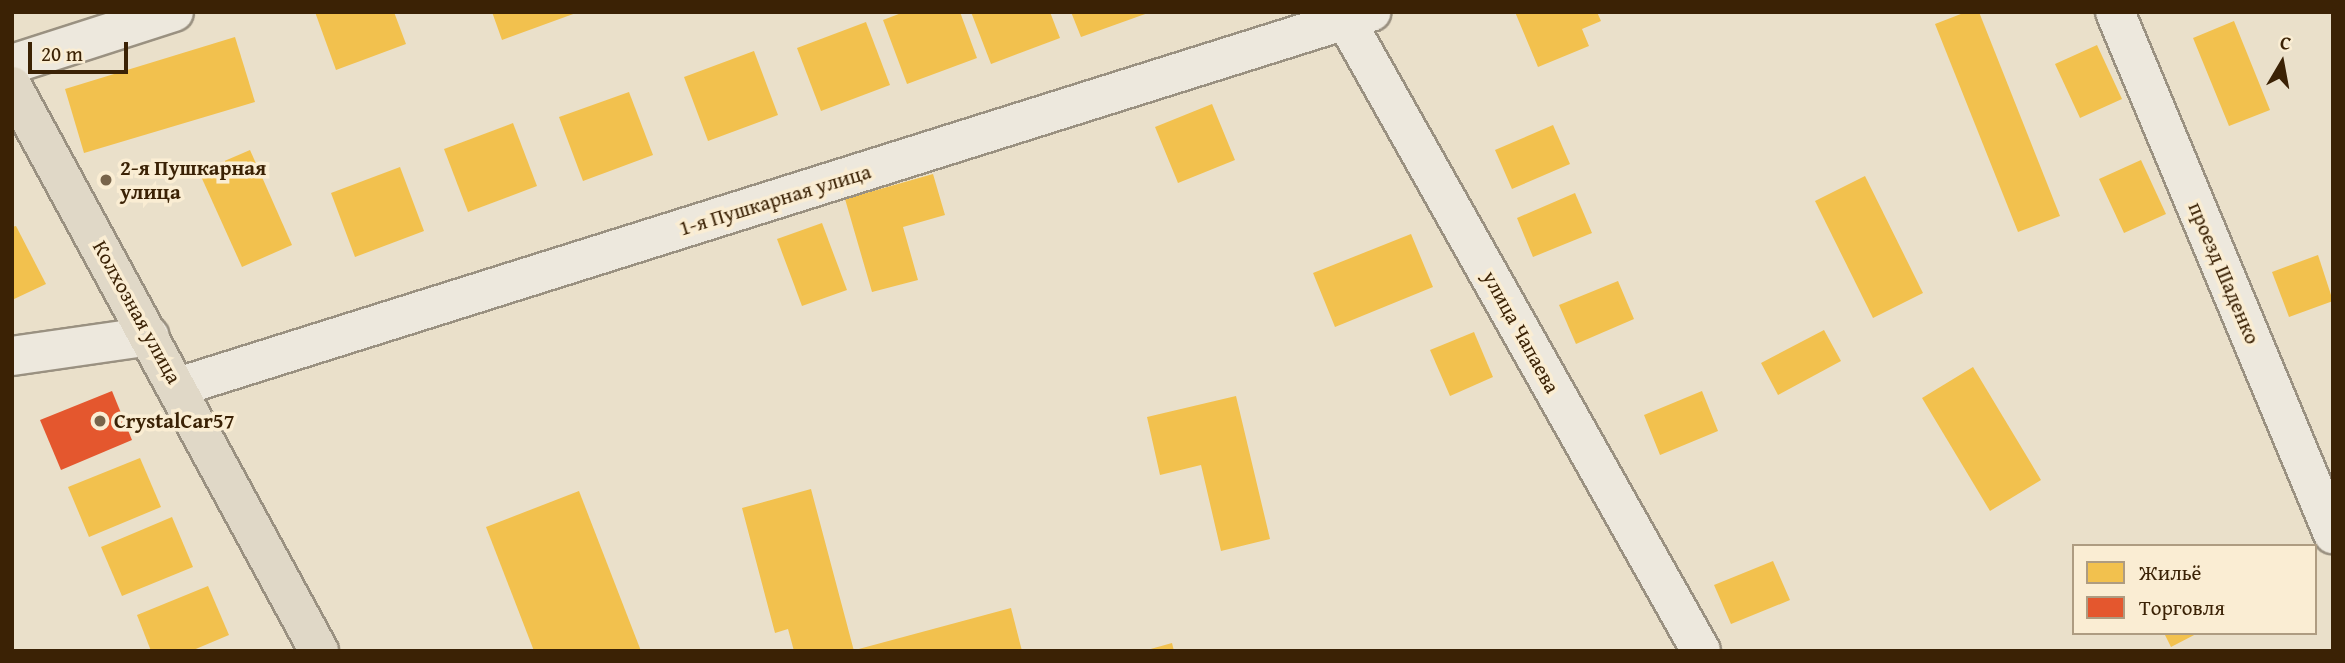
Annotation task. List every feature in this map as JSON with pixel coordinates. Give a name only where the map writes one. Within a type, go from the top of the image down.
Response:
[{"type":"main road","name":"Колхозная улица","points":[[12,86],[178,387],[319,651]]},
{"type":"street","points":[[12,64],[174,12]]},
{"type":"street","name":"проезд Шаденко","points":[[2115,12],[2333,534]]},
{"type":"street","name":"1-я Пушкарная улица","points":[[178,387],[1353,15]]},
{"type":"street","name":"улица Чапаева","points":[[1353,15],[1701,651]]},
{"type":"street","points":[[12,356],[150,336]]},
{"type":"building: Жильё","points":[[315,12],[394,12],[406,44],[336,70]]},
{"type":"building: Жильё","points":[[492,12],[576,12],[576,13],[502,40]]},
{"type":"building: Жильё","points":[[904,12],[960,12],[977,58],[907,84],[883,20]]},
{"type":"building: Жильё","points":[[971,12],[1050,12],[1060,38],[991,64]]},
{"type":"building: Жильё","points":[[1071,12],[1148,12],[1148,13],[1081,37]]},
{"type":"building: Жильё","points":[[1515,12],[1597,12],[1601,21],[1582,29],[1589,46],[1538,67]]},
{"type":"building: Жильё","points":[[1966,12],[1979,12],[2060,216],[2018,232],[1935,24]]},
{"type":"building: Жильё","points":[[2234,21],[2270,110],[2229,126],[2193,38]]},
{"type":"building: Жильё","points":[[866,22],[890,85],[821,111],[797,48]]},
{"type":"building: Жильё","points":[[235,37],[255,102],[84,153],[65,89]]},
{"type":"building: Жильё","points":[[2097,45],[2122,99],[2080,118],[2055,64]]},
{"type":"building: Жильё","points":[[754,51],[778,115],[708,141],[684,77]]},
{"type":"building: Жильё","points":[[629,92],[653,155],[583,181],[559,117]]},
{"type":"building: Жильё","points":[[1212,104],[1235,160],[1178,183],[1155,127]]},
{"type":"building: Жильё","points":[[513,123],[537,186],[468,212],[444,149]]},
{"type":"building: Жильё","points":[[1553,125],[1570,164],[1512,189],[1495,150]]},
{"type":"building: Жильё","points":[[250,150],[292,245],[242,267],[199,172]]},
{"type":"building: Жильё","points":[[2141,160],[2166,214],[2124,233],[2099,179]]},
{"type":"building: Жильё","points":[[400,167],[424,231],[355,257],[331,193]]},
{"type":"building: Жильё","points":[[933,174],[945,215],[903,227],[918,280],[872,292],[845,199]]},
{"type":"building: Жильё","points":[[1865,176],[1923,293],[1873,318],[1815,201]]},
{"type":"building: Жильё","points":[[1575,193],[1592,233],[1533,257],[1517,218]]},
{"type":"building: Жильё","points":[[822,223],[847,290],[802,306],[777,239]]},
{"type":"building: Жильё","points":[[16,226],[46,284],[12,300],[12,227]]},
{"type":"building: Жильё","points":[[1411,234],[1433,287],[1335,327],[1313,273]]},
{"type":"building: Жильё","points":[[2318,255],[2333,301],[2289,317],[2272,272]]},
{"type":"building: Жильё","points":[[1618,281],[1634,319],[1576,344],[1559,305]]},
{"type":"building: Жильё","points":[[1824,330],[1841,361],[1778,395],[1761,363]]},
{"type":"building: Жильё","points":[[1474,332],[1493,377],[1450,396],[1430,350]]},
{"type":"building: Жильё","points":[[1973,367],[2041,480],[1990,511],[1922,398]]},
{"type":"building: Жильё","points":[[1702,391],[1718,431],[1660,455],[1644,415]]},
{"type":"building: Жильё","points":[[1236,396],[1270,539],[1221,551],[1201,465],[1160,475],[1147,417]]},
{"type":"building: Жильё","points":[[140,458],[161,507],[89,537],[68,487]]},
{"type":"building: Жильё","points":[[811,489],[854,651],[794,651],[788,629],[775,633],[742,508]]},
{"type":"building: Жильё","points":[[579,491],[641,651],[534,651],[486,527]]},
{"type":"building: Жильё","points":[[172,517],[193,567],[122,596],[101,547]]},
{"type":"building: Жильё","points":[[1773,561],[1790,600],[1731,624],[1714,585]]},
{"type":"building: Жильё","points":[[208,586],[229,635],[191,651],[151,651],[137,615]]},
{"type":"building: Жильё","points":[[1011,608],[1022,651],[855,651],[855,650]]},
{"type":"building: Жильё","points":[[2165,635],[2194,635],[2171,647]]},
{"type":"building: Жильё","points":[[1172,643],[1174,651],[1147,651],[1147,650]]},
{"type":"building: Торговля","points":[[112,391],[132,440],[61,470],[40,420]]},
{"type":"place","name":"2-я Пушкарная улица","points":[[106,180]]},
{"type":"place","name":"CrystalCar57","points":[[100,421]]}]
